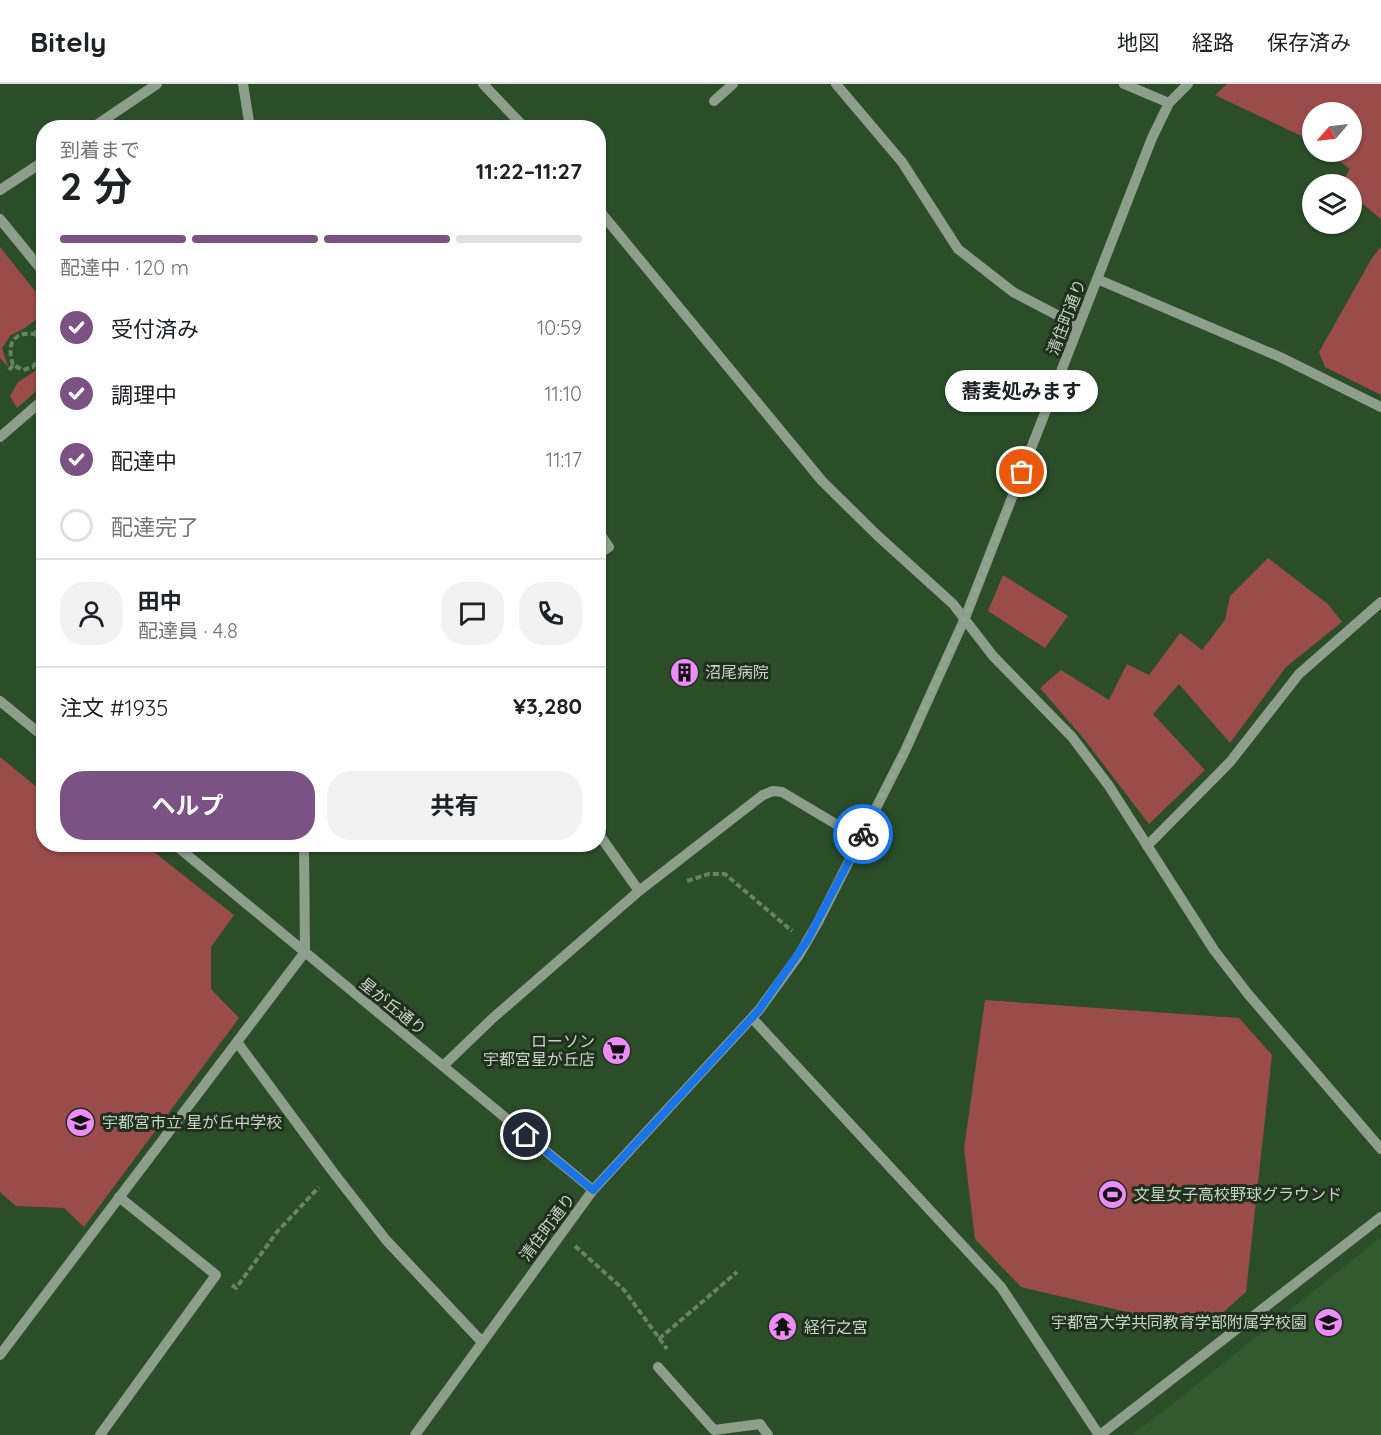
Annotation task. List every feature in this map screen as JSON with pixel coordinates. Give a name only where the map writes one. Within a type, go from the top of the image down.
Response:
[{"type":"street","points":[[105,120],[157,84]]},
{"type":"street","points":[[243,84],[249,120]]},
{"type":"street","points":[[483,84],[517,120]]},
{"type":"street","points":[[714,101],[733,84]]},
{"type":"street","points":[[836,84],[902,162],[958,249],[1013,292],[1078,326]]},
{"type":"street","points":[[1124,84],[1169,102]]},
{"type":"street","name":"清住町通り","points":[[415,1435],[593,1190],[752,1018],[779,984],[807,941],[861,839],[965,618],[1152,138],[1169,102],[1188,84]]},
{"type":"street","points":[[0,190],[36,165]]},
{"type":"street","points":[[0,219],[36,263]]},
{"type":"street","points":[[606,219],[822,481],[878,536],[941,592],[965,618],[993,656],[1046,708],[1078,746],[1109,786],[1214,950],[1241,985],[1381,1149]]},
{"type":"street","points":[[1097,279],[1280,357],[1381,407]]},
{"type":"street","points":[[0,437],[36,406]]},
{"type":"street","points":[[1147,846],[1230,762],[1299,674],[1381,602]]},
{"type":"street","points":[[0,701],[36,730]]},
{"type":"street","points":[[442,1066],[494,1017],[639,891],[763,795],[773,791],[782,792],[861,839]]},
{"type":"street","points":[[606,844],[639,891]]},
{"type":"street","name":"星が丘通り","points":[[184,852],[593,1190]]},
{"type":"street","points":[[0,1355],[305,952],[304,852]]},
{"type":"street","points":[[752,1018],[1001,1287],[1099,1435],[1381,1217]]},
{"type":"street","points":[[237,1042],[386,1240],[482,1342]]},
{"type":"street","points":[[100,1435],[216,1275],[119,1197]]},
{"type":"street","points":[[658,1367],[714,1430],[760,1424],[768,1435]]},
{"type":"path","points":[[35,334],[28,333],[19,336],[12,342],[9,350],[13,365],[23,370],[33,367],[36,363]]},
{"type":"path","points":[[9,370],[13,365]]},
{"type":"path","points":[[684,882],[709,874],[725,874],[781,923],[807,941]]},
{"type":"path","points":[[216,1275],[236,1288],[277,1232],[333,1172]]},
{"type":"path","points":[[561,1234],[624,1290],[673,1357]]},
{"type":"path","points":[[659,1339],[737,1272]]},
{"type":"shaded area","points":[[1227,84],[1381,84],[1381,219],[1362,203],[1362,174],[1347,174],[1350,169],[1341,162],[1362,162],[1362,102],[1302,102],[1302,136],[1215,95]]},
{"type":"shaded area","points":[[0,247],[36,292],[36,319],[11,335],[2,348],[8,367],[0,358]]},
{"type":"shaded area","points":[[1381,247],[1381,395],[1325,367],[1319,352],[1372,258]]},
{"type":"shaded area","points":[[36,370],[36,391],[17,408],[10,396],[18,382]]},
{"type":"shaded area","points":[[1268,558],[1329,605],[1342,622],[1286,667],[1230,743],[1179,684],[1153,714],[1205,770],[1149,824],[1084,739],[1040,688],[1061,670],[1109,700],[1127,664],[1149,675],[1180,633],[1202,650],[1225,620],[1230,596]]},
{"type":"shaded area","points":[[1003,575],[1068,616],[1045,648],[988,611]]},
{"type":"shaded area","name":"宇都宮市立 星が丘中学校","points":[[0,757],[36,786],[36,852],[154,852],[234,915],[211,947],[211,989],[239,1018],[84,1227],[64,1208],[16,1206],[0,1192]]},
{"type":"shaded area","name":"文星女子高校野球グラウンド","points":[[985,1000],[1239,1018],[1272,1055],[1246,1292],[1203,1330],[1021,1287],[975,1239],[964,1149]]},
{"type":"shaded area","name":"宇都宮大学共同教育学部附属学校園","points":[[1381,1237],[1381,1435],[1131,1435],[1170,1406]]},
{"type":"way so far","points":[[863,834],[965,618],[1022,472]]},
{"type":"place","name":"蕎麦処みます","points":[[1022,472]]},
{"type":"place","name":"沼尾病院","points":[[684,672]]},
{"type":"place","name":"ローソン 宇都宮星が丘店","points":[[616,1050]]},
{"type":"place","name":"宇都宮市立 星が丘中学校","points":[[81,1122]]},
{"type":"place","name":"文星女子高校野球グラウンド","points":[[1113,1194]]},
{"type":"place","name":"宇都宮大学共同教育学部附属学校園","points":[[1328,1322]]},
{"type":"place","name":"経行之宮","points":[[783,1327]]},
{"type":"route","points":[[526,1135],[593,1190],[759,1010],[779,984],[818,922],[863,834]]}]
